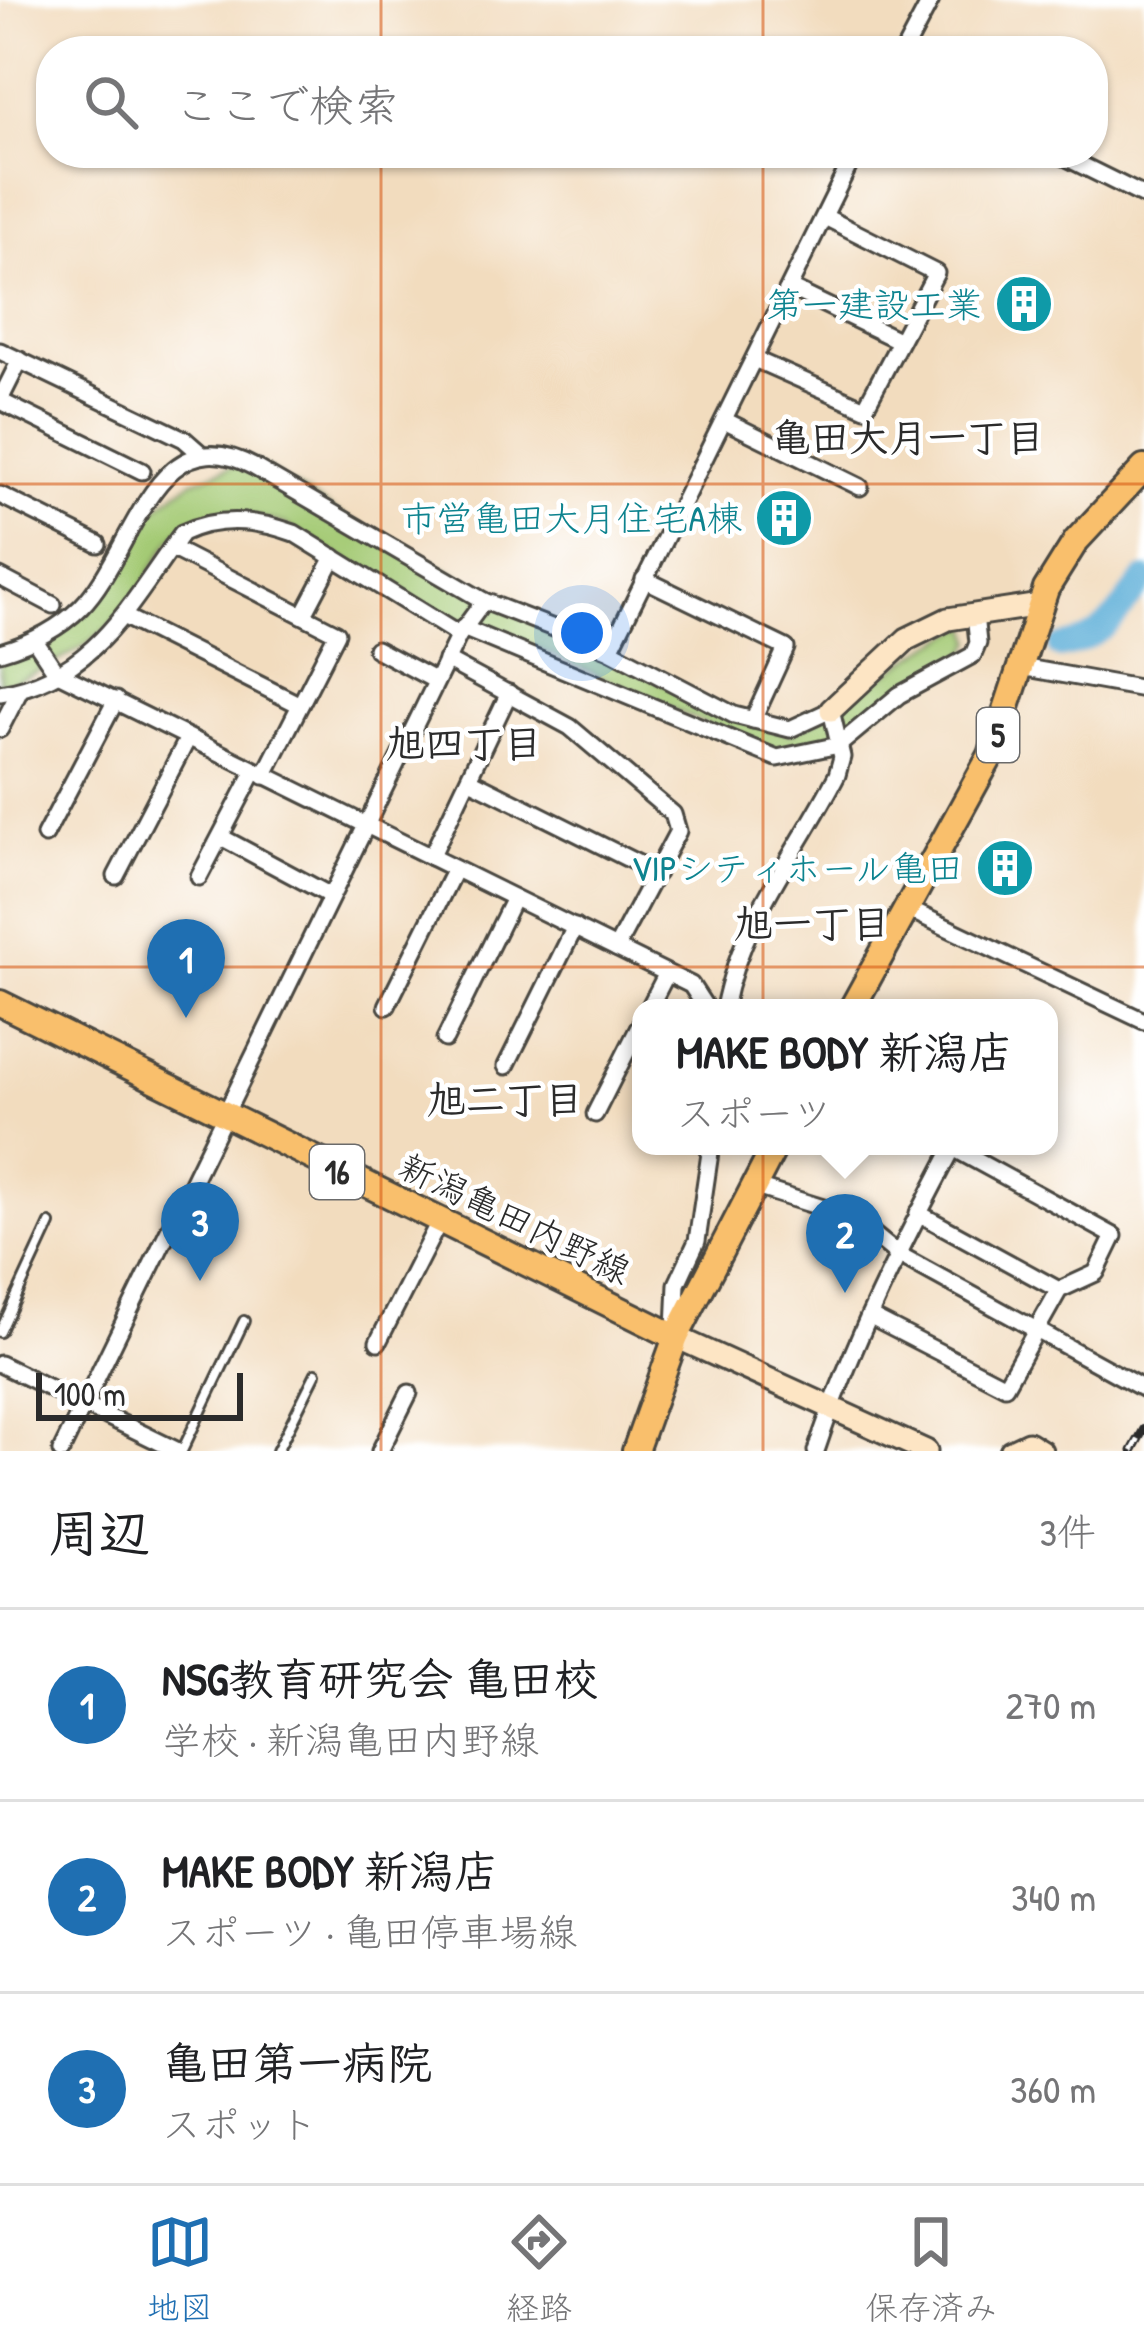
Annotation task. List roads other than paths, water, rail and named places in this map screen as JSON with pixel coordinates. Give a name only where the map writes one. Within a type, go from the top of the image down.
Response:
[{"type":"main road","name":"5","points":[[857,999],[991,755],[1040,605],[1076,541],[1144,468]]},
{"type":"main road","points":[[831,710],[907,639],[948,619],[1040,605]]},
{"type":"main road","name":"新潟亀田内野線","points":[[0,1003],[676,1337]]},
{"type":"main road","points":[[635,1451],[676,1337],[770,1155]]},
{"type":"main road","points":[[676,1337],[926,1451]]},
{"type":"main road","points":[[1011,1451],[1028,1443],[1041,1451]]},
{"type":"street","points":[[912,36],[931,0]]},
{"type":"street","points":[[610,650],[848,168]]},
{"type":"street","points":[[1087,168],[1144,196]]},
{"type":"street","points":[[754,359],[865,409],[937,273],[825,217]]},
{"type":"street","points":[[790,288],[898,340]]},
{"type":"street","points":[[0,351],[184,440],[200,453],[233,456],[484,601],[610,650],[734,716],[790,729],[831,710],[839,746],[836,775],[769,887],[730,976],[726,999]]},
{"type":"street","points":[[20,360],[0,400],[142,471]]},
{"type":"street","points":[[724,420],[860,487]]},
{"type":"street","points":[[0,652],[36,642],[83,605],[165,477],[200,453]]},
{"type":"street","points":[[0,495],[98,544]]},
{"type":"street","points":[[0,693],[20,690],[56,672],[127,618],[182,533],[198,525],[267,523],[461,632],[777,758],[839,746],[899,695],[973,655],[976,615]]},
{"type":"street","points":[[171,548],[337,633],[199,877]]},
{"type":"street","points":[[304,614],[334,557]]},
{"type":"street","points":[[0,578],[53,605]]},
{"type":"street","points":[[644,579],[786,648],[753,720]]},
{"type":"street","points":[[61,1451],[446,660],[484,601]]},
{"type":"street","points":[[127,618],[300,705]]},
{"type":"street","points":[[36,642],[56,672],[691,985],[700,999]]},
{"type":"street","points":[[376,649],[436,681]]},
{"type":"street","points":[[446,660],[570,727],[673,814],[679,831],[616,948]]},
{"type":"street","points":[[1021,667],[1144,689]]},
{"type":"street","points":[[0,729],[20,690]]},
{"type":"street","points":[[431,857],[509,693]]},
{"type":"street","points":[[45,835],[116,700]]},
{"type":"street","points":[[116,876],[188,738]]},
{"type":"street","points":[[470,780],[657,873]]},
{"type":"street","points":[[221,837],[331,896]]},
{"type":"street","points":[[387,1006],[455,868]]},
{"type":"street","points":[[445,1039],[514,898]]},
{"type":"street","points":[[910,910],[1144,1020]]},
{"type":"street","points":[[506,1066],[575,927]]},
{"type":"street","points":[[654,999],[666,975]]},
{"type":"street","points":[[595,1114],[632,1041]]},
{"type":"street","points":[[676,1337],[677,1284],[697,1241],[709,1155]]},
{"type":"street","points":[[816,1451],[896,1253],[949,1155]]},
{"type":"street","points":[[869,1316],[1004,1386],[1059,1290],[1096,1273],[1114,1236],[966,1155]]},
{"type":"street","points":[[753,1186],[852,1217],[896,1253],[1144,1389]]},
{"type":"street","points":[[919,1213],[1059,1290]]},
{"type":"street","points":[[378,1342],[440,1222]]},
{"type":"street","points":[[0,1364],[176,1450]]},
{"type":"street","points":[[380,1451],[409,1393]]},
{"type":"lane","points":[[0,1332],[50,1224]]},
{"type":"lane","points":[[176,1450],[244,1321]]},
{"type":"lane","points":[[277,1451],[316,1373]]},
{"type":"waterway","points":[[1060,647],[1099,631],[1144,579]]},
{"type":"railway","points":[[1132,1451],[1144,1429]]},
{"type":"place","name":"第一建設工業","points":[[1024,304]]},
{"type":"place","name":"市営亀田大月住宅A棟","points":[[784,518]]},
{"type":"place","name":"VIPシティホール亀田","points":[[1005,868]]},
{"type":"place","name":"NSG教育研究会 亀田校","points":[[186,1018]]},
{"type":"place","name":"亀田第一病院","points":[[200,1281]]},
{"type":"place","name":"MAKE BODY 新潟店","points":[[845,1293]]},
{"type":"district","name":"亀田大月一丁目","points":[[908,437]]},
{"type":"district","name":"旭四丁目","points":[[464,743]]},
{"type":"district","name":"旭一丁目","points":[[812,923]]},
{"type":"district","name":"旭二丁目","points":[[505,1099]]}]
